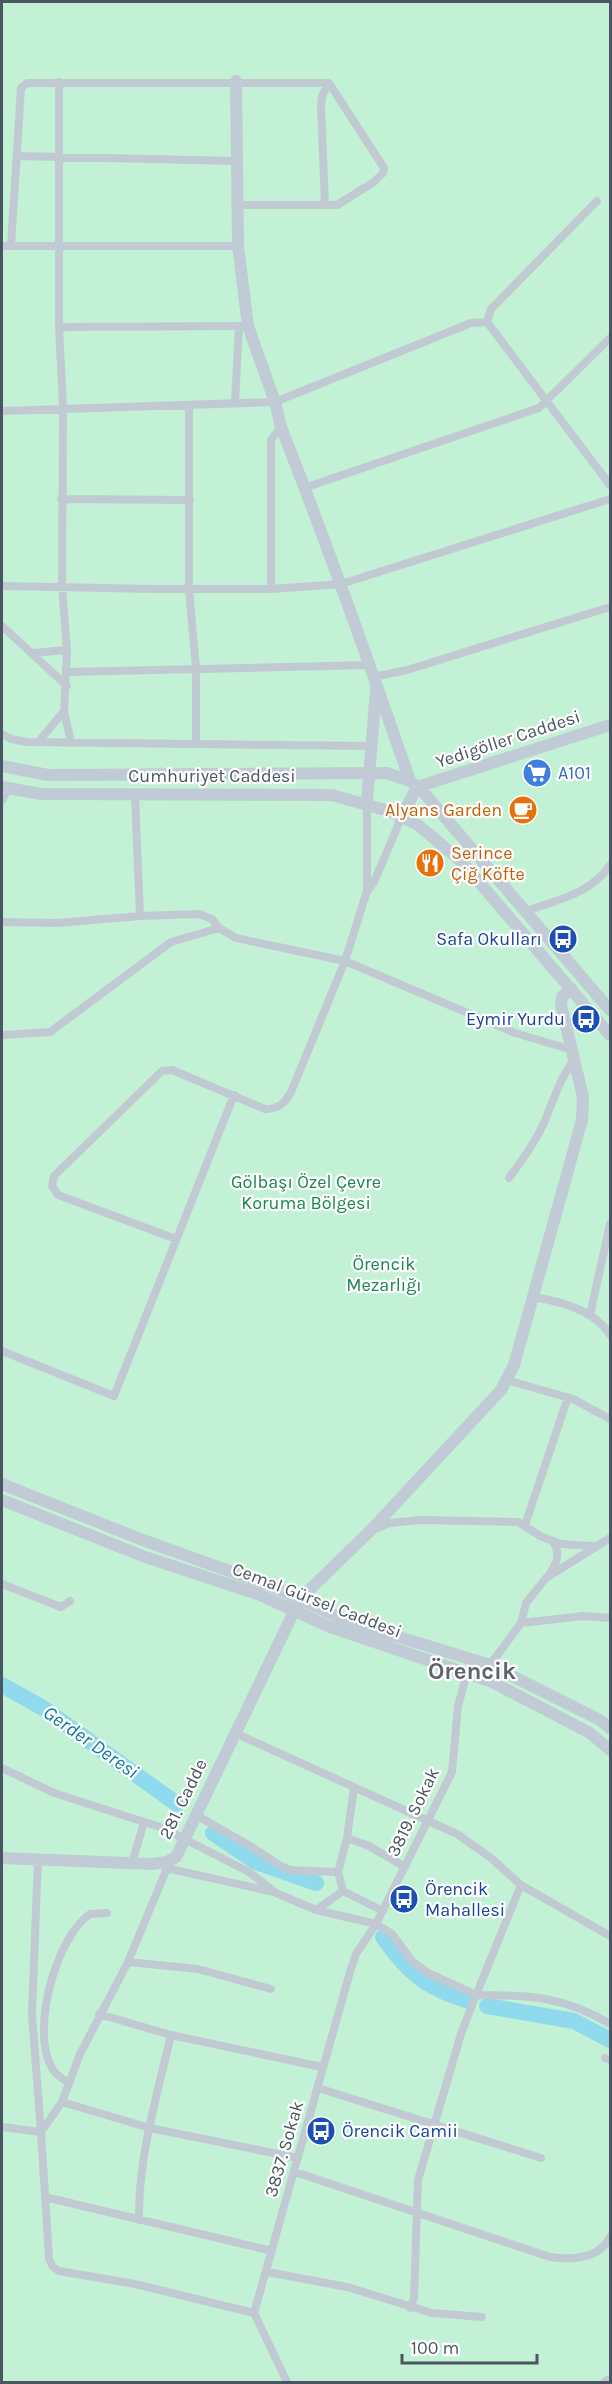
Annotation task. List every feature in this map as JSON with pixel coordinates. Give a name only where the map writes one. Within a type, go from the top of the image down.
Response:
[{"type":"street","points":[[235,402],[243,327],[238,246],[236,81]]},
{"type":"street","points":[[59,82],[59,327],[63,407],[62,586],[67,650],[64,711],[71,742]]},
{"type":"street","points":[[11,245],[22,85],[59,82],[329,83]]},
{"type":"street","points":[[325,205],[321,105],[322,96],[329,83]]},
{"type":"street","points":[[237,205],[337,205],[374,182],[383,173],[384,168],[329,83]]},
{"type":"street","points":[[17,156],[237,161]]},
{"type":"street","points":[[487,322],[491,309],[597,201]]},
{"type":"street","points":[[2,246],[238,246]]},
{"type":"street","points":[[487,322],[610,485]]},
{"type":"street","points":[[2,411],[63,407],[189,406],[235,402],[275,402],[471,323],[487,322]]},
{"type":"street","points":[[59,327],[243,327]]},
{"type":"street","points":[[243,327],[275,402],[281,427],[414,784],[610,1010]]},
{"type":"street","points":[[304,488],[539,408],[610,338]]},
{"type":"street","points":[[189,406],[189,589],[196,668],[196,742]]},
{"type":"street","points":[[271,589],[271,440],[281,427]]},
{"type":"street","points":[[61,499],[190,500]]},
{"type":"street","points":[[2,586],[271,589],[341,584],[610,499]]},
{"type":"street","points":[[67,672],[196,668],[373,677],[407,670],[610,607]]},
{"type":"street","points":[[2,627],[67,686]]},
{"type":"street","points":[[33,653],[67,650]]},
{"type":"street","points":[[176,1239],[58,1195],[52,1185],[54,1176],[162,1071],[172,1070],[266,1108],[276,1108],[284,1104],[345,961],[367,891],[367,802],[371,772],[373,677]]},
{"type":"street","points":[[39,741],[64,711]]},
{"type":"street","name":"Yedigöller Caddesi","points":[[414,784],[610,725]]},
{"type":"street","points":[[2,734],[11,740],[39,741],[372,746]]},
{"type":"street","name":"Cumhuriyet Caddesi","points":[[2,766],[48,775],[371,772],[396,775],[414,784]]},
{"type":"street","points":[[367,891],[374,882],[414,784]]},
{"type":"street","name":"Cumhuriyet Caddesi","points":[[4,792],[332,795],[367,802],[402,816],[418,825],[460,861],[610,1035]]},
{"type":"street","points":[[135,794],[140,916]]},
{"type":"street","points":[[526,911],[585,891],[595,884],[610,866]]},
{"type":"street","points":[[2,921],[67,923],[140,916],[199,914],[212,919],[219,928],[236,938],[345,961],[515,1033],[573,1054]]},
{"type":"street","points":[[2,1035],[50,1032],[171,942],[219,928]]},
{"type":"street","points":[[558,973],[570,963]]},
{"type":"street","points":[[300,1599],[371,1530],[488,1406],[507,1380],[514,1365],[582,1120],[583,1098],[561,1005],[561,997],[571,988]]},
{"type":"street","points":[[584,1004],[596,993]]},
{"type":"street","points":[[509,1178],[529,1150],[546,1118],[557,1084],[573,1054]]},
{"type":"street","points":[[2,1351],[114,1396],[234,1095]]},
{"type":"street","points":[[590,1315],[610,1224]]},
{"type":"street","points":[[533,1297],[550,1300],[590,1315],[604,1325],[610,1335]]},
{"type":"street","points":[[507,1380],[568,1397],[610,1419]]},
{"type":"street","points":[[525,1525],[568,1397]]},
{"type":"street","name":"Cemal Gürsel Caddesi","points":[[2,1484],[300,1599],[347,1621],[490,1665],[600,1720],[610,1728]]},
{"type":"street","name":"Cemal Gürsel Caddesi","points":[[2,1500],[145,1557],[258,1594],[330,1627],[490,1681],[590,1734],[610,1750]]},
{"type":"street","points":[[371,1530],[390,1523],[420,1520],[510,1522],[525,1525],[542,1537],[553,1541],[593,1546]]},
{"type":"street","points":[[546,1578],[593,1546],[610,1538]]},
{"type":"street","points":[[490,1665],[521,1623],[526,1603],[546,1578],[558,1557],[553,1541]]},
{"type":"street","points":[[2,1584],[61,1606],[70,1601]]},
{"type":"street","name":"281. Cadde","points":[[2,1858],[166,1865],[176,1857],[300,1599]]},
{"type":"street","points":[[521,1623],[556,1618],[610,1618]]},
{"type":"street","name":"3819. Sokak","points":[[376,1924],[452,1772],[458,1706],[466,1673]]},
{"type":"street","points":[[235,1733],[457,1834],[491,1858],[521,1885],[610,1936]]},
{"type":"street","points":[[2,1768],[54,1793],[163,1828],[249,1872],[276,1893]]},
{"type":"street","points":[[354,1787],[347,1838],[338,1872],[343,1891],[383,1911]]},
{"type":"street","points":[[196,1815],[287,1870],[308,1873],[338,1872]]},
{"type":"street","points":[[132,1863],[144,1822]]},
{"type":"street","points":[[347,1838],[369,1846],[405,1867]]},
{"type":"street","points":[[38,1859],[32,2014],[49,2259],[55,2269],[135,2284],[254,2313],[287,2382]]},
{"type":"street","points":[[41,2133],[62,2102],[99,2014],[128,1962],[166,1865],[276,1893],[316,1910],[376,1924],[392,1934],[412,1961],[428,1973],[476,1995],[556,1999],[583,2008],[610,2024]]},
{"type":"street","points":[[410,2308],[414,2298],[415,2213],[418,2180],[476,1995],[521,1885]]},
{"type":"street","points":[[316,1910],[343,1891]]},
{"type":"street","points":[[69,2083],[50,2066],[43,2036],[45,2009],[61,1954],[73,1930],[79,1921],[90,1914],[106,1913]]},
{"type":"street","name":"3837. Sokak","points":[[254,2313],[295,2172],[322,2067],[356,1954],[376,1924]]},
{"type":"street","points":[[128,1962],[198,1969],[271,1989]]},
{"type":"street","points":[[99,2014],[171,2035],[322,2067]]},
{"type":"street","points":[[139,2220],[139,2197],[150,2128],[171,2035]]},
{"type":"street","points":[[318,2088],[540,2158]]},
{"type":"street","points":[[62,2102],[150,2128],[298,2158]]},
{"type":"street","points":[[2,2127],[41,2133]]},
{"type":"street","points":[[295,2172],[415,2213],[561,2258],[591,2254],[603,2247],[610,2237]]},
{"type":"street","points":[[45,2197],[272,2250]]},
{"type":"street","points":[[267,2272],[347,2287],[410,2308],[482,2317]]},
{"type":"green space","name":"Gölbaşı Özel Çevre Koruma Bölgesi","points":[[2,2],[610,2],[610,2382],[2,2382]]},
{"type":"waterway","name":"Gerder Deresi","points":[[2,1685],[43,1708],[177,1804]]},
{"type":"waterway","name":"Gerder Deresi","points":[[213,1833],[256,1862],[316,1883]]},
{"type":"waterway","name":"Gerder Deresi","points":[[383,1937],[419,1978],[441,1991],[469,2001]]},
{"type":"waterway","name":"Gerder Deresi","points":[[487,2006],[574,2021],[610,2040]]},
{"type":"place","name":"A101","points":[[537,773]]},
{"type":"place","name":"Alyans Garden","points":[[523,810]]},
{"type":"place","name":"Serince Çiğ Köfte","points":[[430,863]]},
{"type":"place","name":"Safa Okulları","points":[[563,939]]},
{"type":"place","name":"Eymir Yurdu","points":[[586,1019]]},
{"type":"place","name":"Örencik Mahallesi","points":[[404,1899]]},
{"type":"place","name":"Örencik Camii","points":[[321,2131]]},
{"type":"district","name":"Örencik","points":[[472,1671]]},
{"type":"park label","name":"Örencik Mezarlığı","points":[[384,1274]]}]
